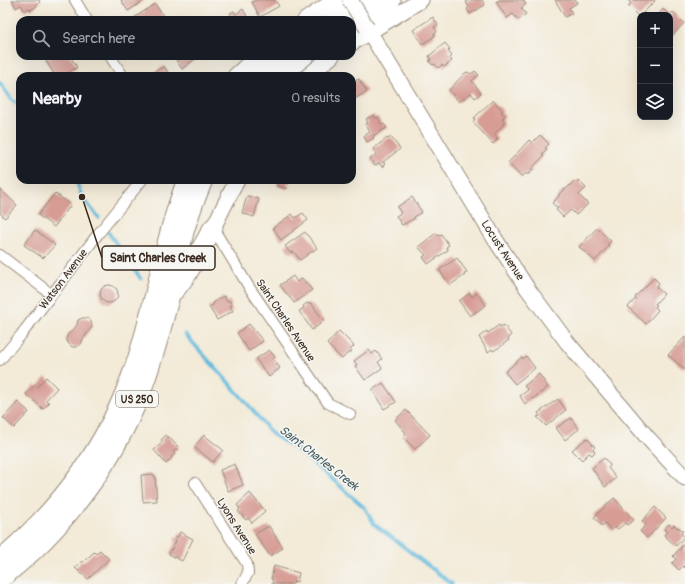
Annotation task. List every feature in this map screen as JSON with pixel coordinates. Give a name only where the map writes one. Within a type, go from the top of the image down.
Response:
[{"type":"highway","points":[[338,16],[364,0]]},
{"type":"highway","points":[[363,28],[391,0]]},
{"type":"highway","points":[[263,72],[276,60]]},
{"type":"highway","points":[[284,72],[299,60]]},
{"type":"highway","points":[[178,204],[182,184]]},
{"type":"highway","name":"US 250","points":[[0,560],[23,541],[59,502],[90,460],[110,426],[135,366],[178,204],[186,184]]},
{"type":"highway","name":"US 250","points":[[0,579],[35,549],[82,497],[111,452],[127,423],[153,358],[185,229],[201,184]]},
{"type":"highway","points":[[169,298],[187,274],[213,228]]},
{"type":"street","points":[[75,0],[85,16]]},
{"type":"street","points":[[311,16],[335,0]]},
{"type":"street","name":"Locust Avenue","points":[[350,0],[363,28],[527,288],[567,342],[647,437],[685,478]]},
{"type":"street","points":[[356,38],[363,28],[421,0]]},
{"type":"street","points":[[113,60],[120,72]]},
{"type":"street","points":[[239,72],[253,60]]},
{"type":"street","points":[[313,72],[327,60]]},
{"type":"street","name":"Watson Avenue","points":[[0,360],[139,184]]},
{"type":"street","points":[[213,228],[235,184]]},
{"type":"street","name":"Saint Charles Avenue","points":[[213,228],[249,287],[328,403],[350,414]]},
{"type":"street","points":[[0,255],[51,294]]},
{"type":"street","name":"Lyons Avenue","points":[[195,483],[247,564],[248,573],[242,584]]},
{"type":"building","points":[[12,0],[39,0],[40,2],[31,10],[29,8],[25,11],[21,5],[16,8]]},
{"type":"building","points":[[121,0],[145,0],[128,11]]},
{"type":"building","points":[[256,0],[275,0],[279,6],[259,16],[252,2]]},
{"type":"building","points":[[469,0],[482,0],[485,5],[470,14],[467,9],[469,7],[466,2]]},
{"type":"building","points":[[500,0],[523,0],[526,4],[521,8],[526,14],[518,20],[513,14],[507,18],[496,2]]},
{"type":"building","points":[[555,0],[576,0],[577,3],[569,8],[572,13],[565,17]]},
{"type":"building","points":[[628,0],[655,1],[644,12],[637,12],[637,15],[628,6],[631,4]]},
{"type":"building","points":[[155,4],[163,16],[137,16]]},
{"type":"building","points":[[243,9],[247,16],[232,16],[230,13],[234,11],[236,14]]},
{"type":"building","points":[[673,12],[684,23],[673,35]]},
{"type":"building","points":[[433,17],[438,25],[434,27],[437,32],[434,34],[435,36],[422,44],[413,30]]},
{"type":"building","points":[[445,43],[450,49],[448,51],[452,56],[450,58],[452,61],[444,67],[442,65],[438,68],[435,64],[433,65],[429,61],[431,60],[429,56]]},
{"type":"building","points":[[46,60],[73,60],[77,67],[69,72],[53,72]]},
{"type":"building","points":[[176,60],[194,60],[182,69]]},
{"type":"building","points":[[164,66],[168,72],[154,72]]},
{"type":"building","points":[[475,71],[479,75],[472,81],[481,93],[475,98],[471,93],[459,102],[449,90],[465,73],[468,72],[471,74]]},
{"type":"building","points":[[359,79],[367,92],[356,98],[356,80]]},
{"type":"building","points":[[493,100],[503,111],[501,112],[505,116],[502,119],[504,121],[503,125],[494,134],[498,139],[493,144],[473,122],[475,119],[474,118]]},
{"type":"building","points":[[374,115],[375,118],[378,117],[382,125],[384,124],[387,128],[373,136],[374,138],[367,142],[364,136],[370,132],[365,124],[368,123],[366,119]]},
{"type":"building","points":[[540,135],[549,144],[545,148],[547,149],[542,154],[544,156],[532,168],[532,171],[529,174],[524,174],[521,177],[508,163],[529,140],[532,143]]},
{"type":"building","points":[[391,137],[400,149],[383,162],[385,164],[382,167],[379,163],[375,166],[370,159],[377,154],[373,149],[387,138],[388,139]]},
{"type":"building","points":[[578,180],[586,188],[579,195],[588,204],[576,215],[571,210],[563,217],[556,210],[558,208],[552,203],[563,190],[565,190],[574,181],[576,183]]},
{"type":"building","points":[[277,184],[288,184],[287,189],[277,186]]},
{"type":"building","points":[[0,189],[17,205],[5,218],[0,213]]},
{"type":"building","points":[[55,193],[71,205],[54,227],[38,215]]},
{"type":"building","points":[[247,196],[259,199],[254,217],[242,213]]},
{"type":"building","points":[[412,197],[422,212],[414,217],[415,218],[402,225],[396,216],[401,213],[397,207]]},
{"type":"building","points":[[303,213],[308,220],[281,240],[273,228],[292,214],[295,218]]},
{"type":"building","points":[[597,228],[611,241],[607,245],[609,246],[595,261],[579,247]]},
{"type":"building","points":[[35,230],[55,245],[43,258],[24,245]]},
{"type":"building","points":[[305,232],[317,248],[300,260],[294,252],[290,253],[285,246]]},
{"type":"building","points":[[436,233],[438,236],[441,234],[449,245],[446,247],[448,250],[428,264],[423,257],[426,255],[418,247]]},
{"type":"building","points":[[457,258],[467,272],[450,285],[439,270]]},
{"type":"building","points":[[293,276],[297,282],[302,278],[312,290],[294,303],[280,285]]},
{"type":"building","points":[[654,278],[659,283],[656,287],[664,294],[655,304],[657,305],[655,307],[658,310],[646,324],[628,307],[636,298],[635,297]]},
{"type":"building","points":[[109,285],[115,288],[118,294],[115,300],[109,303],[103,300],[100,294],[103,288]]},
{"type":"building","points":[[470,293],[472,297],[477,293],[486,305],[470,316],[459,301]]},
{"type":"building","points":[[224,296],[227,302],[229,300],[232,305],[230,306],[233,311],[217,320],[209,307]]},
{"type":"building","points":[[307,303],[311,303],[324,321],[312,330],[299,311],[304,308],[303,306]]},
{"type":"building","points":[[87,318],[91,321],[92,327],[81,344],[77,347],[72,347],[66,339],[68,334],[77,325],[78,320]]},
{"type":"building","points":[[249,324],[263,341],[249,351],[237,333]]},
{"type":"building","points":[[499,325],[500,327],[504,325],[511,335],[508,338],[509,340],[493,351],[492,349],[488,352],[479,337],[487,331],[488,333]]},
{"type":"building","points":[[339,331],[354,346],[350,350],[352,351],[342,359],[327,344]]},
{"type":"building","points":[[685,337],[685,370],[668,355]]},
{"type":"building","points":[[269,350],[275,357],[273,359],[280,368],[269,377],[256,359]]},
{"type":"building","points":[[369,350],[372,354],[376,351],[382,359],[378,362],[382,368],[365,380],[355,366],[357,365],[354,361]]},
{"type":"building","points":[[526,356],[535,368],[515,384],[505,372],[522,357],[523,359]]},
{"type":"building","points":[[539,374],[548,387],[525,404],[520,396],[528,390],[524,386]]},
{"type":"building","points":[[46,377],[57,388],[46,400],[49,403],[43,409],[26,394],[35,385],[37,387]]},
{"type":"building","points":[[383,383],[396,402],[384,409],[372,390]]},
{"type":"building","points":[[558,399],[566,410],[546,426],[537,417],[540,416],[538,413]]},
{"type":"building","points":[[18,402],[29,412],[14,428],[3,418]]},
{"type":"building","points":[[406,410],[430,435],[415,449],[403,437],[406,433],[395,420]]},
{"type":"building","points":[[571,418],[579,429],[565,440],[556,428]]},
{"type":"building","points":[[166,435],[179,448],[173,452],[175,454],[166,464],[154,450],[163,442],[161,440]]},
{"type":"building","points":[[204,435],[223,450],[213,462],[194,447]]},
{"type":"building","points":[[587,438],[595,447],[593,449],[595,452],[592,455],[589,453],[582,460],[572,450]]},
{"type":"building","points":[[604,458],[610,465],[608,468],[616,478],[605,487],[592,468]]},
{"type":"building","points":[[235,464],[243,485],[228,491],[220,470]]},
{"type":"building","points":[[153,474],[155,476],[157,501],[143,502],[141,475]]},
{"type":"building","points":[[250,493],[265,511],[252,523],[248,518],[246,520],[238,511],[240,509],[237,505]]},
{"type":"building","points":[[614,498],[634,520],[627,525],[625,523],[618,529],[616,527],[612,531],[605,523],[602,526],[594,517]]},
{"type":"building","points":[[655,507],[666,518],[647,538],[640,531],[646,525],[642,521]]},
{"type":"building","points":[[669,524],[672,527],[674,525],[677,528],[678,527],[683,531],[681,533],[684,537],[676,546],[664,535],[667,532],[664,529]]},
{"type":"building","points":[[269,526],[283,548],[270,556],[255,534]]},
{"type":"building","points":[[180,532],[193,539],[182,561],[169,554],[176,541],[174,540],[175,537],[177,538]]},
{"type":"building","points":[[685,543],[685,568],[683,566],[679,570],[672,563],[676,559],[673,556]]},
{"type":"building","points":[[100,550],[109,559],[88,579],[75,568],[94,552],[96,554]]},
{"type":"building","points":[[274,566],[299,573],[297,582],[294,581],[293,584],[272,584],[273,579],[271,579]]},
{"type":"waterway","name":"Saint Charles Creek","points":[[0,83],[12,100],[16,102]]},
{"type":"waterway","name":"Saint Charles Creek","points":[[77,184],[82,197],[99,218]]},
{"type":"waterway","name":"Saint Charles Creek","points":[[108,232],[141,279]]},
{"type":"waterway","name":"Saint Charles Creek","points":[[185,334],[246,402],[272,434],[296,449],[365,508],[374,524],[452,584]]},
{"type":"place","name":"Saint Charles Creek","points":[[82,197]]}]
